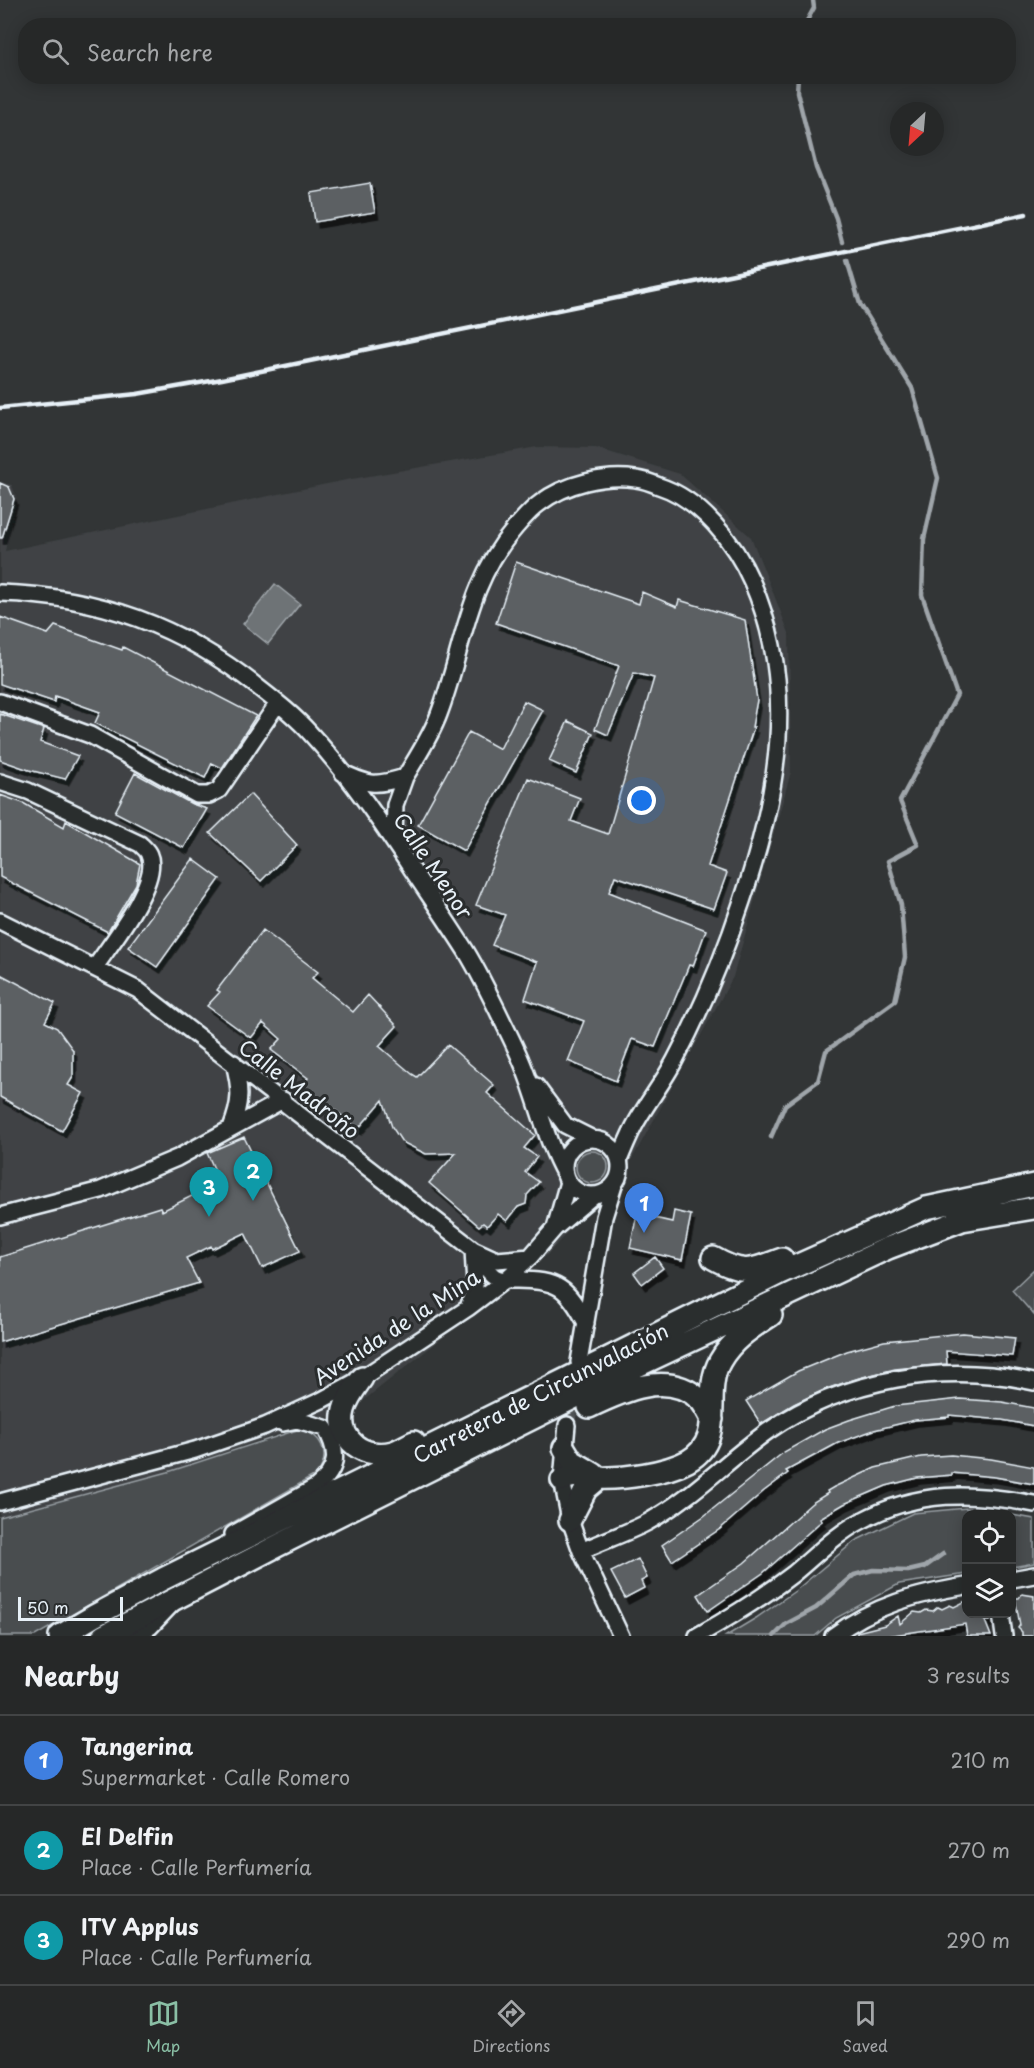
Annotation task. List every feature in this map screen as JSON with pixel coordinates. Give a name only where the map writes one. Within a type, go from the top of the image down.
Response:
[{"type":"main road","name":"Carretera de Circunvalación","points":[[60,1636],[187,1568],[778,1274],[926,1208],[1034,1185]]},
{"type":"main road","points":[[713,1258],[730,1268],[744,1270],[758,1268],[872,1221],[926,1208]]},
{"type":"main road","name":"Carretera de Circunvalación","points":[[103,1636],[633,1368],[888,1248],[962,1220],[1034,1208]]},
{"type":"main road","points":[[562,1480],[574,1475],[599,1478],[665,1470],[688,1461],[703,1450],[710,1436],[712,1383],[719,1363],[743,1333],[888,1248]]},
{"type":"main road","points":[[362,1378],[334,1426],[359,1448],[373,1452],[392,1452],[464,1418],[529,1398]]},
{"type":"main road","points":[[446,1463],[534,1433],[614,1394],[649,1385],[670,1386],[689,1391],[701,1401],[712,1419]]},
{"type":"main road","points":[[564,1448],[572,1461],[599,1478]]},
{"type":"main road","points":[[570,1520],[586,1489],[599,1478]]},
{"type":"street","points":[[394,841],[394,804],[405,777],[439,715],[470,607],[488,568],[514,530],[540,502],[569,487],[608,478],[638,478],[667,488],[698,508],[726,539],[746,569],[763,607],[778,700],[775,780],[754,867],[716,975],[675,1061],[636,1122],[620,1158]]},
{"type":"street","name":"Calle Menor","points":[[0,593],[45,596],[83,602],[160,627],[208,651],[236,669],[278,702],[310,732],[394,841],[466,952],[526,1071],[554,1156],[566,1178]]},
{"type":"street","points":[[0,702],[90,735],[197,795],[209,795],[219,790],[278,702]]},
{"type":"street","points":[[343,773],[361,781],[380,785],[405,777]]},
{"type":"street","points":[[0,782],[28,791],[140,844],[149,854],[151,867],[141,897],[95,968]]},
{"type":"street","name":"Calle Madroño","points":[[0,921],[138,990],[473,1249],[497,1260],[530,1257]]},
{"type":"street","points":[[231,1128],[238,1108],[240,1087],[234,1063]]},
{"type":"street","name":"Calle Menor","points":[[526,1071],[547,1103],[566,1125],[598,1140]]},
{"type":"street","points":[[0,1216],[101,1190],[177,1158],[283,1100]]},
{"type":"street","points":[[614,1185],[596,1195],[579,1192],[566,1178],[565,1158],[569,1150],[582,1140],[598,1140],[636,1122]]},
{"type":"street","points":[[579,1362],[604,1217],[621,1169],[620,1158],[616,1152],[598,1140]]},
{"type":"street","name":"Avenida de la Mina","points":[[555,1228],[566,1178]]},
{"type":"street","points":[[596,1195],[604,1217]]},
{"type":"street","name":"Avenida de la Mina","points":[[0,1502],[195,1450],[266,1426],[322,1400],[362,1378],[468,1308],[505,1280],[530,1257],[555,1228],[596,1195]]},
{"type":"street","points":[[468,1308],[475,1286],[473,1249]]},
{"type":"street","name":"Calle Madroño","points":[[473,1249],[494,1277],[505,1280]]},
{"type":"street","points":[[497,1260],[502,1267],[505,1280],[549,1282],[562,1288],[575,1302],[586,1323]]},
{"type":"street","points":[[581,1551],[648,1522],[697,1490],[769,1431],[823,1400],[888,1380],[956,1372],[1034,1382]]},
{"type":"street","points":[[187,1568],[230,1535],[325,1480],[335,1456],[334,1426],[330,1406],[322,1400]]},
{"type":"street","points":[[266,1426],[297,1420],[334,1426]]},
{"type":"street","points":[[567,1425],[562,1480],[570,1520],[581,1551],[621,1636]]},
{"type":"street","points":[[697,1636],[742,1611],[861,1521],[891,1508],[929,1497],[962,1494],[1034,1504]]},
{"type":"street","points":[[1016,1578],[1034,1575]]},
{"type":"street","points":[[833,1636],[874,1610],[903,1599],[962,1587]]},
{"type":"street","name":"Carretera de Circunvalación","points":[[134,1636],[150,1627],[175,1600]]},
{"type":"street","points":[[1001,1618],[1004,1636]]},
{"type":"shaded area","points":[[537,447],[596,448],[680,474],[751,537],[789,633],[791,772],[733,977],[631,1161],[547,1255],[354,1408],[168,1472],[0,1517],[0,482],[12,485],[17,499],[5,551],[346,480]]},
{"type":"shaded area","points":[[275,584],[300,604],[268,644],[243,624]]},
{"type":"shaded area","points":[[592,1151],[603,1156],[608,1167],[603,1178],[592,1183],[581,1178],[576,1167],[581,1156]]},
{"type":"shaded area","points":[[1034,1269],[1034,1315],[1012,1290]]},
{"type":"shaded area","points":[[297,1430],[312,1435],[322,1445],[324,1459],[317,1474],[35,1636],[0,1636],[0,1517],[168,1472]]},
{"type":"shaded area","points":[[967,1508],[980,1510],[962,1510],[962,1575],[899,1584],[836,1618],[815,1636],[726,1636],[795,1591],[855,1541],[913,1513]]},
{"type":"shaded area","points":[[1016,1516],[1034,1519],[1034,1563],[1016,1566]]},
{"type":"building","points":[[370,183],[375,212],[315,222],[311,193]]},
{"type":"building","points":[[0,483],[9,487],[14,499],[2,538],[0,538]]},
{"type":"building","points":[[516,562],[639,604],[642,592],[677,607],[679,600],[745,620],[757,700],[752,727],[754,727],[708,866],[727,873],[714,909],[615,876],[609,892],[706,930],[693,966],[689,965],[655,1047],[632,1039],[616,1081],[568,1061],[584,1021],[525,999],[537,962],[492,945],[505,915],[476,905],[528,778],[580,798],[571,821],[608,834],[654,678],[634,673],[608,735],[595,729],[619,666],[496,623]]},
{"type":"building","points":[[0,617],[48,634],[55,626],[122,650],[123,647],[256,716],[222,768],[212,763],[205,778],[95,723],[100,712],[55,696],[54,702],[0,684]]},
{"type":"building","points":[[524,701],[543,710],[464,851],[418,825],[469,732],[500,749]]},
{"type":"building","points":[[0,714],[44,729],[40,742],[78,756],[65,779],[0,760]]},
{"type":"building","points":[[568,721],[593,733],[576,773],[549,761]]},
{"type":"building","points":[[135,773],[192,804],[207,809],[184,848],[115,812]]},
{"type":"building","points":[[250,794],[297,845],[261,881],[210,833]]},
{"type":"building","points":[[0,795],[23,803],[64,827],[66,821],[140,864],[136,884],[108,932],[0,877]]},
{"type":"building","points":[[193,859],[220,879],[157,967],[128,947]]},
{"type":"building","points":[[263,930],[318,972],[312,978],[353,1012],[368,995],[397,1026],[379,1046],[412,1074],[417,1077],[448,1045],[494,1085],[487,1093],[535,1135],[524,1148],[537,1157],[525,1172],[539,1182],[527,1195],[526,1204],[518,1207],[507,1221],[498,1214],[487,1226],[483,1223],[479,1226],[429,1183],[456,1153],[426,1154],[402,1142],[392,1127],[383,1100],[358,1129],[301,1086],[308,1078],[271,1050],[281,1039],[263,1023],[251,1038],[207,1006],[220,992],[217,990]]},
{"type":"building","points":[[0,974],[55,1003],[45,1022],[57,1028],[73,1050],[73,1077],[68,1085],[83,1093],[62,1131],[0,1097]]},
{"type":"building","points":[[244,1137],[300,1251],[262,1268],[245,1233],[212,1249],[211,1246],[186,1258],[199,1283],[0,1342],[0,1257],[160,1207],[162,1211],[220,1182],[207,1153]]},
{"type":"building","points":[[674,1211],[691,1215],[682,1260],[630,1248],[637,1214],[672,1222]]},
{"type":"building","points":[[655,1257],[663,1268],[642,1284],[634,1273]]},
{"type":"building","points":[[963,1333],[1015,1338],[1012,1356],[946,1351],[947,1364],[895,1369],[859,1378],[826,1389],[794,1404],[761,1424],[746,1401],[798,1371],[847,1351],[884,1341]]},
{"type":"building","points":[[960,1399],[1002,1402],[1034,1408],[1034,1426],[1002,1420],[949,1415],[949,1417],[915,1420],[874,1430],[838,1443],[786,1471],[788,1473],[720,1529],[672,1561],[662,1545],[704,1516],[784,1452],[825,1429],[895,1406]]},
{"type":"building","points":[[951,1455],[1034,1467],[1034,1484],[952,1473],[952,1475],[917,1478],[886,1486],[844,1504],[820,1518],[822,1521],[763,1573],[708,1611],[698,1595],[744,1563],[812,1503],[834,1487],[875,1468],[921,1457]]},
{"type":"building","points":[[638,1559],[647,1578],[641,1581],[644,1588],[625,1598],[611,1572]]},
{"type":"building","points":[[1022,1594],[1034,1596],[1034,1636],[1022,1636],[1018,1628],[1020,1625],[1016,1598]]},
{"type":"building","points":[[962,1603],[962,1618],[990,1618],[990,1621],[985,1621],[991,1636],[967,1636],[965,1624],[887,1636],[857,1636],[857,1632],[885,1625],[898,1616],[900,1624],[914,1612],[933,1611],[938,1607],[942,1609],[950,1605],[954,1607]]},
{"type":"waterway","points":[[808,18],[814,8],[813,0]]},
{"type":"waterway","points":[[798,84],[797,92],[816,168],[836,218],[842,242]]},
{"type":"waterway","points":[[771,1137],[785,1105],[818,1081],[826,1051],[895,1001],[905,957],[901,905],[888,861],[918,845],[900,801],[957,695],[922,595],[924,539],[938,478],[912,388],[860,304],[847,260]]},
{"type":"waterway","points":[[774,1636],[786,1624],[816,1608],[854,1575],[873,1570],[908,1571],[925,1567],[943,1554]]},
{"type":"tunnel","points":[[567,1425],[574,1391]]},
{"type":"railway","points":[[0,408],[137,394],[222,379],[1026,214]]},
{"type":"place","name":"El Delfin","points":[[253,1201]]},
{"type":"place","name":"ITV Applus","points":[[209,1217]]},
{"type":"place","name":"Tangerina","points":[[644,1233]]}]
